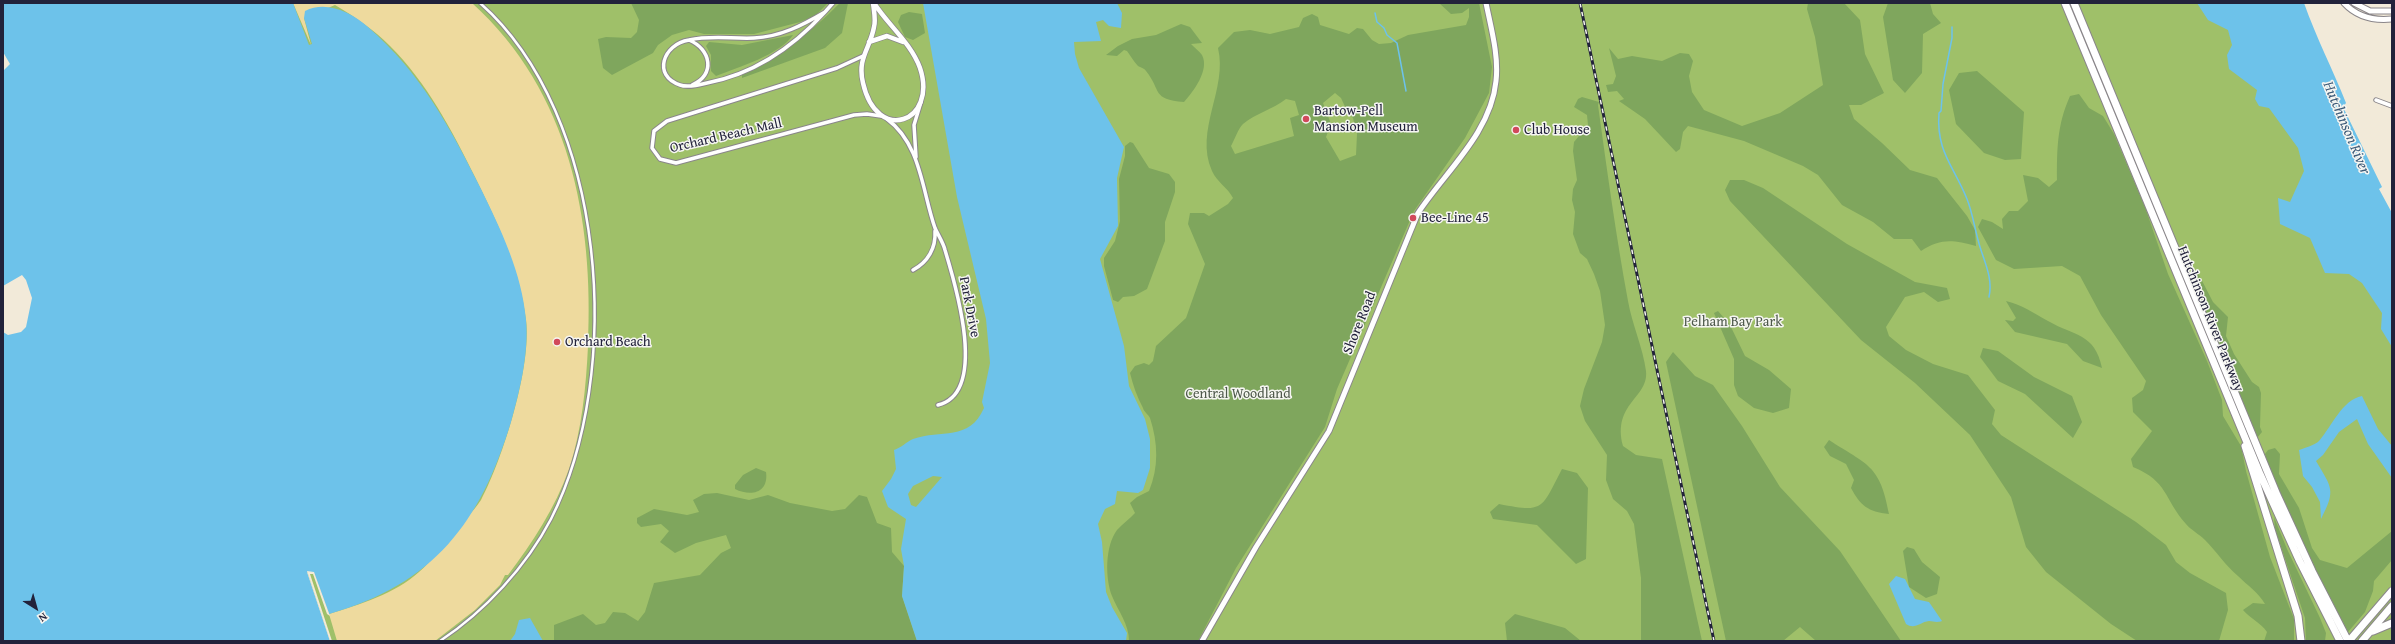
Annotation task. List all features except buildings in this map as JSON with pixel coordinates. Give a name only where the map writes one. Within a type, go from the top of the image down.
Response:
[{"type":"highway","name":"Hutchinson River Parkway","points":[[2066,3],[2244,436],[2285,531],[2340,641]]},
{"type":"highway","name":"Hutchinson River Parkway","points":[[2074,3],[2277,495],[2312,571],[2348,641]]},
{"type":"highway","points":[[2244,436],[2247,455],[2299,620],[2301,641]]},
{"type":"highway","points":[[2348,641],[2357,633],[2392,591]]},
{"type":"highway","points":[[2362,641],[2392,606]]},
{"type":"highway","points":[[2371,632],[2392,623]]},
{"type":"main road","name":"Shore Road","points":[[1202,641],[1264,533],[1329,431],[1417,216],[1438,184],[1467,148],[1488,110],[1495,90],[1497,72],[1486,3]]},
{"type":"main road","points":[[2344,3],[2353,11],[2367,18],[2392,19]]},
{"type":"main road","points":[[2354,3],[2370,11],[2392,11]]},
{"type":"street","points":[[440,641],[478,612],[507,581],[550,520],[570,470],[584,420],[593,326],[591,239],[586,212],[569,144],[546,91],[526,55],[505,27],[480,3]]},
{"type":"street","points":[[825,12],[802,25],[770,36],[750,38],[706,36],[670,47],[665,57],[664,64],[667,75],[674,82],[685,86],[692,86],[724,79],[764,62],[800,37],[825,12],[833,3]]},
{"type":"street","name":"Park Drive","points":[[874,3],[874,24],[863,56],[861,70],[864,89],[870,102],[904,136],[916,160],[935,228],[945,248],[962,315],[965,343],[964,363],[958,390],[951,400],[938,405]]},
{"type":"street","name":"Park Drive","points":[[874,3],[906,44],[920,68],[923,85],[914,130],[916,160]]},
{"type":"street","points":[[869,42],[887,36],[906,44]]},
{"type":"street","points":[[689,40],[704,50],[708,60],[705,77],[692,86]]},
{"type":"street","name":"Orchard Beach Mall","points":[[863,56],[837,68],[665,122],[653,134],[652,148],[660,159],[676,163],[854,115],[867,114],[885,118]]},
{"type":"street","points":[[885,118],[898,120],[908,117],[915,110],[922,96]]},
{"type":"street","points":[[2376,100],[2392,106]]},
{"type":"street","name":"Park Drive","points":[[913,270],[925,261],[930,254],[935,240],[935,228]]},
{"type":"green space","points":[[293,3],[949,3],[997,330],[992,641],[330,641],[307,571]]},
{"type":"green space","points":[[631,3],[828,3],[815,16],[800,22],[754,34],[704,34],[689,30],[672,35],[658,45],[653,53],[612,75],[603,68],[598,39],[606,37],[631,38],[637,32],[639,20]]},
{"type":"green space","points":[[840,3],[848,3],[842,33],[825,48],[742,78],[742,75],[782,51],[817,25]]},
{"type":"green space","name":"Pelham Bay Park","points":[[1023,3],[2236,3],[2392,300],[2392,641],[1104,641]]},
{"type":"green space","name":"Central Woodland","points":[[1439,3],[1479,3],[1492,67],[1489,93],[1465,138],[1414,211],[1337,389],[1325,427],[1236,568],[1198,641],[1129,641],[1129,635],[1125,623],[1114,602],[1110,589],[1107,571],[1108,553],[1117,530],[1135,513],[1130,503],[1137,497],[1149,491],[1156,464],[1156,446],[1153,427],[1150,418],[1144,411],[1139,400],[1130,373],[1135,366],[1144,363],[1149,365],[1153,361],[1156,346],[1186,318],[1205,264],[1188,224],[1190,213],[1204,213],[1209,216],[1228,204],[1233,198],[1214,175],[1208,156],[1207,140],[1209,125],[1219,79],[1220,63],[1218,48],[1234,32],[1250,30],[1270,34],[1299,27],[1303,18],[1312,14],[1318,17],[1320,25],[1349,34],[1357,28],[1363,29],[1372,40],[1379,44],[1391,43],[1408,35],[1466,25],[1469,17],[1469,8],[1462,13],[1451,14]],"holes":[[[1335,93],[1341,98],[1347,111],[1353,118],[1357,134],[1356,155],[1340,161],[1326,137],[1331,124],[1323,103]],[[1286,99],[1295,101],[1299,115],[1290,118],[1294,136],[1235,154],[1231,146],[1241,126],[1253,117]]]},
{"type":"green space","points":[[1808,3],[1844,3],[1860,20],[1865,54],[1884,93],[1861,105],[1849,105],[1854,119],[1910,170],[1937,178],[1967,216],[1975,230],[1976,246],[1961,242],[1947,241],[1935,244],[1921,251],[1912,239],[1894,239],[1873,222],[1842,205],[1818,175],[1803,166],[1744,141],[1688,126],[1683,132],[1680,149],[1676,152],[1645,119],[1619,101],[1624,99],[1617,91],[1608,92],[1606,85],[1613,84],[1616,76],[1609,48],[1618,59],[1632,56],[1662,61],[1680,53],[1689,54],[1693,61],[1689,76],[1692,92],[1704,110],[1742,126],[1780,113],[1823,85],[1815,37],[1807,9]]},
{"type":"green space","points":[[1888,3],[1930,3],[1933,14],[1941,23],[1923,34],[1922,73],[1905,93],[1893,80],[1883,17]]},
{"type":"green space","points":[[909,12],[922,14],[925,33],[913,40],[905,37],[898,22],[901,15]]},
{"type":"green space","points":[[1181,24],[1190,27],[1202,43],[1191,44],[1202,55],[1204,61],[1202,74],[1192,93],[1184,102],[1166,99],[1162,96],[1145,70],[1138,66],[1127,51],[1124,50],[1117,56],[1106,55],[1118,46],[1132,39],[1156,35]]},
{"type":"green space","points":[[793,35],[778,49],[758,60],[716,76],[711,71],[711,55],[706,46],[709,42],[742,45]]},
{"type":"green space","points":[[1977,71],[2024,112],[2021,159],[2005,160],[1984,153],[1956,124],[1949,90],[1959,73]]},
{"type":"green space","points":[[2079,94],[2089,108],[2103,116],[2114,134],[2145,207],[2168,274],[2207,361],[2222,400],[2223,416],[2241,446],[2246,471],[2270,557],[2294,619],[2294,641],[2264,641],[2267,632],[2243,610],[2253,603],[2265,604],[2262,600],[2205,540],[2186,524],[2160,485],[2145,473],[2133,467],[2131,459],[2152,431],[2133,412],[2132,398],[2143,390],[2146,381],[2101,315],[2080,276],[2062,266],[2014,269],[1996,260],[1978,227],[1982,219],[1992,222],[2003,229],[2002,219],[2009,211],[2018,211],[2028,201],[2023,175],[2038,178],[2049,187],[2057,180],[2058,147],[2062,117],[2070,96]]},
{"type":"green space","points":[[1582,97],[1599,102],[1598,105],[1605,154],[1624,277],[1630,310],[1646,371],[1642,388],[1626,410],[1622,420],[1621,432],[1623,446],[1636,455],[1662,459],[1702,641],[1641,641],[1641,578],[1634,524],[1627,511],[1613,499],[1606,480],[1607,455],[1585,421],[1580,406],[1584,389],[1602,342],[1605,325],[1600,291],[1587,259],[1580,253],[1573,234],[1575,212],[1572,200],[1573,189],[1577,180],[1573,151],[1574,142],[1588,125],[1587,115],[1574,107],[1578,99]]},
{"type":"green space","points":[[1130,142],[1133,143],[1149,168],[1169,174],[1175,182],[1175,192],[1165,222],[1165,241],[1147,289],[1134,296],[1123,297],[1118,302],[1113,300],[1104,266],[1104,258],[1115,241],[1120,221],[1119,179],[1125,156],[1125,146]]},
{"type":"green space","points":[[1730,180],[1744,180],[1763,188],[1847,244],[1915,282],[1947,288],[1950,299],[1938,302],[1924,292],[1905,297],[1886,327],[1889,336],[1906,350],[1933,364],[1968,375],[1995,410],[1992,424],[2001,435],[2136,522],[2166,545],[2176,562],[2190,573],[2226,593],[2228,610],[2219,641],[2137,641],[2111,624],[2046,572],[2026,547],[2011,497],[1970,435],[1915,383],[1861,340],[1730,201],[1725,190]]},
{"type":"green space","points":[[2192,272],[2198,273],[2213,302],[2228,317],[2226,336],[2234,354],[2252,382],[2259,387],[2261,393],[2260,427],[2262,432],[2257,438],[2211,327]]},
{"type":"green space","points":[[2006,301],[2023,307],[2057,326],[2082,337],[2094,348],[2099,357],[2102,368],[2083,361],[2067,344],[2015,332],[2005,320],[2013,321],[2016,318]]},
{"type":"green space","points":[[1718,311],[1730,325],[1745,356],[1769,370],[1791,389],[1789,408],[1773,413],[1754,408],[1738,396],[1734,385],[1734,359],[1714,313]]},
{"type":"green space","points":[[1983,348],[1998,351],[2034,377],[2072,396],[2082,422],[2073,438],[2025,394],[1998,381],[1980,357]]},
{"type":"green space","points":[[1673,352],[1695,376],[1713,385],[1742,426],[1780,487],[1840,551],[1901,641],[1816,641],[1800,627],[1783,641],[1726,641],[1666,362]]},
{"type":"green space","points":[[1829,440],[1862,461],[1876,475],[1885,497],[1889,514],[1875,511],[1861,503],[1851,488],[1854,480],[1846,464],[1830,456],[1824,447]]},
{"type":"green space","points":[[2275,448],[2280,454],[2279,474],[2299,508],[2312,548],[2320,560],[2347,568],[2392,531],[2392,560],[2374,581],[2373,591],[2365,612],[2348,632],[2312,563],[2268,465],[2265,454],[2268,450]]},
{"type":"green space","points":[[756,468],[766,472],[765,485],[762,489],[753,493],[747,493],[735,489],[735,485],[743,475]]},
{"type":"green space","points":[[1562,469],[1577,473],[1588,488],[1586,559],[1576,564],[1537,525],[1493,519],[1490,512],[1499,504],[1525,508],[1540,505],[1550,493]]},
{"type":"green space","points":[[717,493],[749,500],[768,495],[790,503],[832,511],[845,509],[859,495],[867,497],[877,523],[891,528],[892,552],[904,566],[902,596],[917,641],[554,641],[554,625],[583,614],[596,625],[605,623],[613,612],[625,613],[638,621],[645,612],[654,583],[700,575],[721,553],[731,548],[726,535],[696,543],[675,553],[660,542],[669,531],[661,524],[641,527],[637,523],[637,518],[654,509],[687,515],[699,512],[693,500],[704,494]]},
{"type":"green space","points":[[2274,517],[2287,549],[2320,618],[2326,633],[2325,641],[2306,641],[2305,618],[2275,529]]},
{"type":"green space","points":[[1907,547],[1914,549],[1922,562],[1940,577],[1937,594],[1926,598],[1909,587],[1903,551]]},
{"type":"green space","points":[[1515,614],[1565,628],[1581,641],[1507,641],[1505,623]]},
{"type":"sand","name":"Orchard Beach","points":[[293,3],[472,3],[505,38],[532,76],[553,117],[569,160],[580,205],[586,251],[589,298],[588,346],[583,408],[569,469],[543,524],[508,575],[505,575],[500,585],[475,610],[435,641],[337,641],[329,614],[377,598],[410,579],[428,563],[481,500],[498,461],[514,412],[525,361],[527,339],[526,320],[519,282],[499,229],[466,159],[438,108],[416,75],[377,34],[335,5],[304,18],[311,45]]},
{"type":"water","points":[[3,3],[293,3],[309,45],[312,44],[304,18],[305,11],[321,7],[338,9],[346,12],[368,27],[404,63],[433,102],[458,144],[496,220],[510,252],[524,303],[527,333],[525,358],[511,422],[499,458],[484,490],[467,519],[448,545],[425,567],[397,586],[366,601],[329,614],[314,573],[307,572],[330,641],[3,641],[3,332],[8,335],[21,332],[26,327],[32,298],[26,280],[22,275],[3,286],[3,71],[10,64],[3,52]]},
{"type":"water","points":[[923,3],[1117,3],[1122,13],[1121,28],[1109,26],[1103,20],[1096,22],[1101,41],[1074,42],[1075,54],[1079,68],[1124,147],[1117,178],[1118,226],[1100,259],[1124,346],[1129,386],[1145,419],[1150,439],[1150,468],[1143,490],[1138,493],[1117,491],[1115,504],[1105,509],[1098,524],[1102,542],[1106,592],[1112,607],[1127,633],[1126,641],[917,641],[902,596],[904,566],[901,549],[906,519],[888,507],[882,491],[896,469],[894,450],[913,439],[962,430],[971,426],[978,419],[984,408],[982,402],[990,363],[986,319],[957,197]],"holes":[[[933,476],[942,477],[916,507],[911,505],[908,494],[913,486]]]},
{"type":"water","name":"Hutchinson River","points":[[2197,3],[2304,3],[2346,103],[2343,107],[2382,187],[2379,189],[2392,213],[2392,347],[2381,329],[2382,313],[2362,283],[2349,274],[2325,273],[2310,238],[2280,224],[2278,198],[2290,202],[2304,171],[2298,148],[2269,108],[2259,106],[2255,99],[2257,90],[2229,69],[2227,55],[2232,45],[2228,30],[2208,20]]},
{"type":"water","points":[[2362,396],[2378,429],[2392,446],[2392,478],[2368,444],[2357,419],[2339,432],[2323,455],[2316,461],[2326,477],[2330,489],[2329,502],[2321,519],[2320,502],[2312,487],[2303,476],[2299,450],[2319,441],[2343,408],[2355,398]]},
{"type":"water","points":[[1896,576],[1905,579],[1915,599],[1929,602],[1942,621],[1929,621],[1915,626],[1909,626],[1906,624],[1889,584]]},
{"type":"water","points":[[530,618],[543,641],[510,641],[515,634],[519,620]]},
{"type":"pier","points":[[307,571],[314,572],[330,616],[327,614],[313,574],[310,574],[332,641],[330,641]]},
{"type":"waterway","points":[[1375,13],[1377,22],[1384,28],[1387,35],[1397,43],[1406,91]]},
{"type":"waterway","points":[[1952,27],[1952,38],[1943,84],[1941,111],[1939,113],[1940,138],[1943,149],[1962,187],[1969,205],[1989,277],[1989,297]]},
{"type":"railway","points":[[1580,3],[1714,641]]},
{"type":"place","name":"Bartow-Pell Mansion Museum","points":[[1306,119]]},
{"type":"place","name":"Club House","points":[[1516,130]]},
{"type":"place","name":"Bee-Line 45","points":[[1413,218]]},
{"type":"place","name":"Orchard Beach","points":[[557,342]]}]
